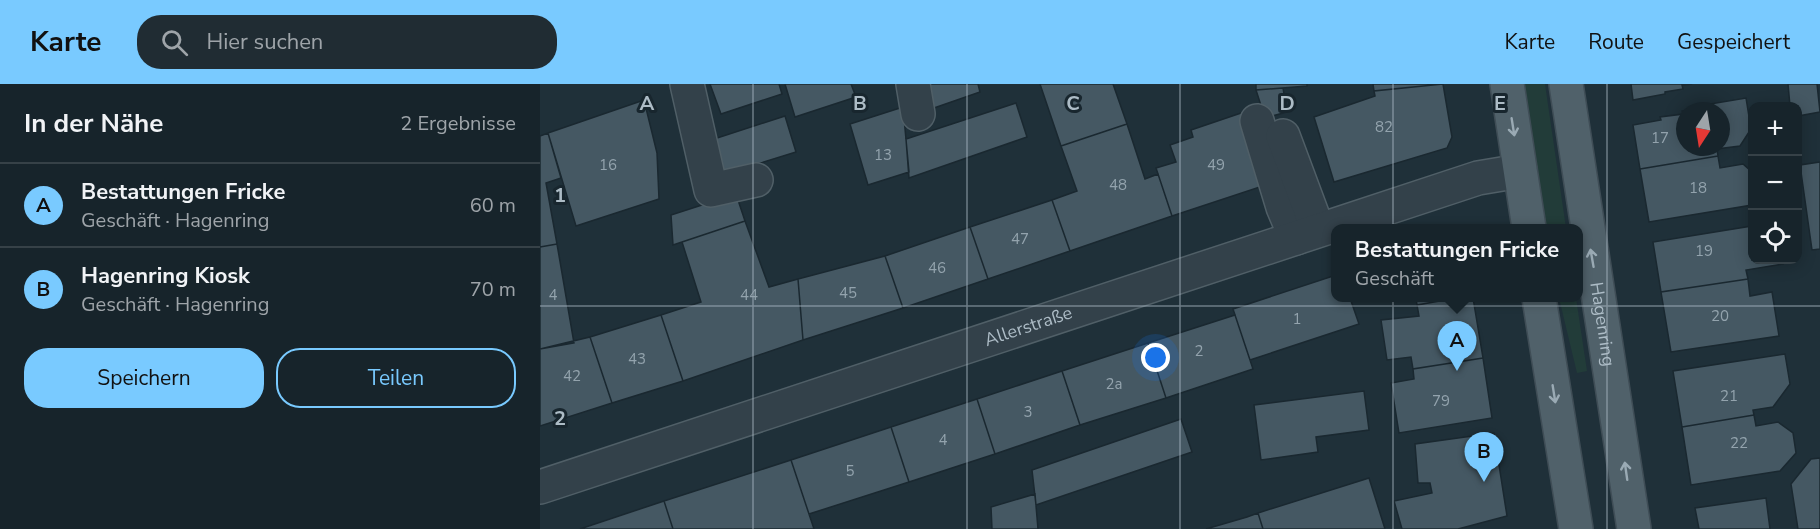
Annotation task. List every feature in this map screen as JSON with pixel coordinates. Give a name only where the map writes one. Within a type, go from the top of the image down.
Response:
[{"type":"main road","points":[[1507,84],[1527,224]]},
{"type":"main road","name":"Hagenring","points":[[1566,84],[1634,529]]},
{"type":"main road","points":[[1540,302],[1573,528]]},
{"type":"street","points":[[687,84],[711,190],[756,180]]},
{"type":"street","points":[[1267,121],[1307,234]]},
{"type":"street","name":"Allerstraße","points":[[1338,224],[1478,178],[1520,171]]},
{"type":"street","name":"Allerstraße","points":[[540,487],[1331,226]]},
{"type":"green space","points":[[1524,84],[1545,84],[1565,224],[1544,224]]},
{"type":"green space","points":[[1560,302],[1577,302],[1587,371],[1577,373]]},
{"type":"building","points":[[710,84],[779,84],[782,94],[721,114]]},
{"type":"building","points":[[785,84],[851,84],[856,97],[795,117]]},
{"type":"building","points":[[926,84],[978,84],[980,92],[934,108]]},
{"type":"building","points":[[1040,84],[1113,84],[1127,124],[1061,146]]},
{"type":"building","points":[[1256,84],[1307,84],[1307,86],[1256,90]]},
{"type":"building","points":[[1373,84],[1443,84],[1374,91]]},
{"type":"building","points":[[1443,84],[1452,137],[1447,148],[1334,182],[1314,117],[1375,96],[1374,91]]},
{"type":"building","points":[[1631,84],[1692,84],[1682,85],[1683,89],[1665,92],[1665,94],[1633,100]]},
{"type":"building","points":[[1788,84],[1817,84],[1820,112],[1802,115],[1802,102],[1790,102]]},
{"type":"building","points":[[1283,88],[1287,112],[1265,118],[1256,90]]},
{"type":"building","points":[[1746,98],[1748,134],[1740,146],[1730,147],[1730,102],[1722,102]]},
{"type":"building","points":[[644,100],[657,153],[659,199],[576,226],[548,133]]},
{"type":"building","points":[[1016,103],[1027,137],[909,178],[906,139]]},
{"type":"building","points":[[903,107],[909,172],[868,185],[850,124]]},
{"type":"building","points":[[1247,111],[1272,183],[1172,216],[1156,168],[1176,162],[1170,145],[1193,137],[1191,130]]},
{"type":"building","points":[[1676,115],[1676,156],[1718,156],[1640,169],[1633,125],[1661,120],[1660,117]]},
{"type":"building","points":[[785,116],[796,152],[725,174],[714,139]]},
{"type":"building","points":[[1127,124],[1145,179],[1158,174],[1172,216],[1070,251],[1052,200],[1077,191],[1061,146]]},
{"type":"building","points":[[548,133],[561,178],[546,183],[557,244],[540,247],[540,136]]},
{"type":"building","points":[[1718,156],[1720,168],[1743,164],[1748,168],[1748,206],[1649,222],[1640,169]]},
{"type":"building","points":[[1820,162],[1820,249],[1812,250],[1802,165]]},
{"type":"building","points":[[736,194],[745,221],[673,245],[671,215]]},
{"type":"building","points":[[1052,200],[1070,251],[988,279],[970,227]]},
{"type":"building","points":[[745,221],[769,287],[798,279],[803,340],[683,381],[661,315],[701,302],[682,242]]},
{"type":"building","points":[[970,227],[988,279],[903,308],[885,256]]},
{"type":"building","points":[[1748,227],[1748,264],[1783,264],[1746,270],[1748,279],[1661,292],[1653,242]]},
{"type":"building","points":[[557,244],[574,343],[540,349],[540,247]]},
{"type":"building","points":[[885,256],[903,308],[803,340],[798,279]]},
{"type":"building","points":[[1331,277],[1331,302],[1351,302],[1359,324],[1250,360],[1233,309]]},
{"type":"building","points":[[1748,279],[1750,296],[1772,292],[1779,336],[1671,352],[1661,292]]},
{"type":"building","points":[[1417,302],[1434,302],[1417,305]]},
{"type":"building","points":[[1434,302],[1474,302],[1483,358],[1413,369],[1411,357],[1387,360],[1381,320],[1419,316],[1417,305]]},
{"type":"building","points":[[661,315],[683,381],[612,403],[590,337]]},
{"type":"building","points":[[1235,315],[1253,369],[1166,398],[1148,343]]},
{"type":"building","points":[[590,337],[612,403],[540,426],[540,349]]},
{"type":"building","points":[[1148,343],[1166,398],[1080,425],[1062,371]]},
{"type":"building","points":[[1785,354],[1790,384],[1773,407],[1753,410],[1754,415],[1682,427],[1673,371]]},
{"type":"building","points":[[1483,358],[1492,418],[1399,433],[1391,383],[1414,379],[1413,369]]},
{"type":"building","points":[[1062,371],[1080,425],[995,454],[977,399]]},
{"type":"building","points":[[1364,391],[1369,430],[1316,437],[1318,452],[1261,460],[1254,405]]},
{"type":"building","points":[[977,399],[995,454],[909,482],[891,427]]},
{"type":"building","points":[[1754,415],[1756,426],[1778,422],[1793,433],[1796,453],[1780,471],[1691,485],[1682,427]]},
{"type":"building","points":[[1181,419],[1192,452],[1036,505],[1032,470]]},
{"type":"building","points":[[891,427],[909,482],[809,514],[791,460]]},
{"type":"building","points":[[1494,433],[1507,516],[1458,529],[1402,529],[1394,501],[1432,493],[1430,483],[1418,483],[1415,444]]},
{"type":"building","points":[[1820,458],[1820,529],[1798,529],[1791,484],[1811,459]]},
{"type":"building","points":[[791,460],[814,529],[673,529],[664,501]]},
{"type":"building","points":[[1369,478],[1385,529],[1263,529],[1258,513]]},
{"type":"building","points":[[1035,494],[1038,529],[992,529],[991,507]]},
{"type":"building","points":[[1766,498],[1770,529],[1699,529],[1695,508]]},
{"type":"building","points":[[664,501],[673,529],[580,529]]},
{"type":"building","points":[[1258,513],[1263,529],[1206,529],[1247,517]]},
{"type":"place","name":"Bestattungen Fricke","points":[[1457,371]]},
{"type":"place","name":"Hagenring Kiosk","points":[[1484,482]]}]
